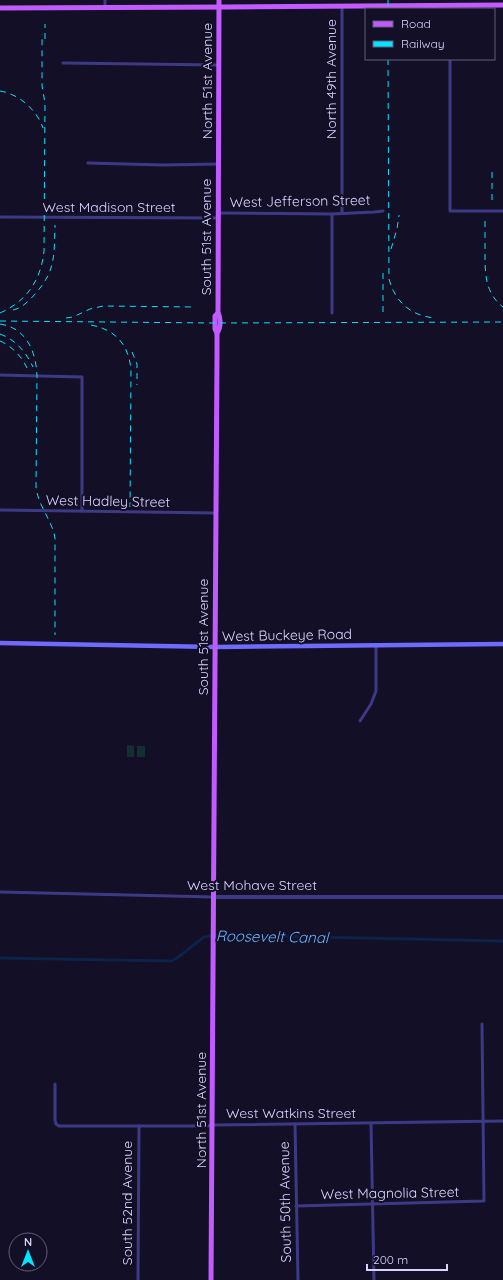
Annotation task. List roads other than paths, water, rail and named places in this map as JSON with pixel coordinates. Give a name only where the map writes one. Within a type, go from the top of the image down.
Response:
[{"type":"main road","name":"North 51st Avenue","points":[[219,0],[219,163]]},
{"type":"main road","points":[[0,8],[220,8],[342,6],[450,7],[503,5]]},
{"type":"main road","name":"South 51st Avenue","points":[[214,940],[217,333],[215,329],[215,316],[218,313],[219,163]]},
{"type":"main road","name":"West Buckeye Road","points":[[0,643],[215,647],[503,644]]},
{"type":"main road","name":"North 51st Avenue","points":[[212,1280],[214,940]]},
{"type":"street","points":[[105,0],[105,7]]},
{"type":"street","name":"North 49th Avenue","points":[[342,6],[342,213]]},
{"type":"street","points":[[450,60],[450,211],[503,211]]},
{"type":"street","points":[[63,63],[219,64]]},
{"type":"street","points":[[88,163],[163,165],[219,163]]},
{"type":"street","name":"West Jefferson Street","points":[[218,216],[332,214],[383,211]]},
{"type":"street","points":[[332,214],[332,313]]},
{"type":"street","name":"West Madison Street","points":[[0,217],[218,216]]},
{"type":"street","points":[[0,375],[82,377],[82,511]]},
{"type":"street","name":"West Hadley Street","points":[[0,510],[216,513]]},
{"type":"street","points":[[360,721],[371,704],[376,691],[376,645]]},
{"type":"street","name":"West Mohave Street","points":[[0,892],[214,897],[503,897]]},
{"type":"street","points":[[482,1024],[484,1121]]},
{"type":"street","name":"West Watkins Street","points":[[55,1084],[55,1120],[56,1124],[59,1126],[208,1126],[503,1121]]},
{"type":"street","name":"West Magnolia Street","points":[[296,1206],[484,1202],[484,1121]]},
{"type":"street","points":[[371,1123],[374,1280]]},
{"type":"street","name":"South 50th Avenue","points":[[295,1124],[298,1280]]},
{"type":"street","name":"South 52nd Avenue","points":[[138,1280],[139,1126]]},
{"type":"waterway","name":"Roosevelt Canal","points":[[0,958],[171,961],[204,937],[219,935],[503,941]]},
{"type":"railway","points":[[388,0],[388,8]]},
{"type":"railway","points":[[45,24],[45,39]]},
{"type":"railway","points":[[0,313],[18,302],[31,288],[40,271],[44,251],[45,103],[42,86],[42,34]]},
{"type":"railway","points":[[388,60],[389,279],[395,295],[405,306],[411,311],[426,317],[435,318]]},
{"type":"railway","points":[[0,91],[20,99],[32,109],[43,128]]},
{"type":"railway","points":[[492,167],[492,200]]},
{"type":"railway","points":[[391,249],[397,229],[399,215]]},
{"type":"railway","points":[[485,221],[485,268],[487,283],[493,296],[503,307]]},
{"type":"railway","points":[[13,310],[28,302],[47,278],[54,254],[55,225]]},
{"type":"railway","points":[[383,270],[383,312]]},
{"type":"railway","points":[[66,318],[73,317],[90,309],[103,306],[194,307]]},
{"type":"railway","points":[[0,321],[215,323],[503,322]]},
{"type":"railway","points":[[0,324],[17,330],[28,342],[35,358],[37,376],[36,487],[39,500],[51,525],[55,538],[55,635]]},
{"type":"railway","points":[[91,325],[107,330],[124,345],[131,369],[130,507]]},
{"type":"railway","points":[[0,334],[16,343],[27,356],[33,367]]},
{"type":"railway","points":[[0,341],[16,352],[27,368]]},
{"type":"railway","points":[[132,352],[137,364],[137,385]]}]
